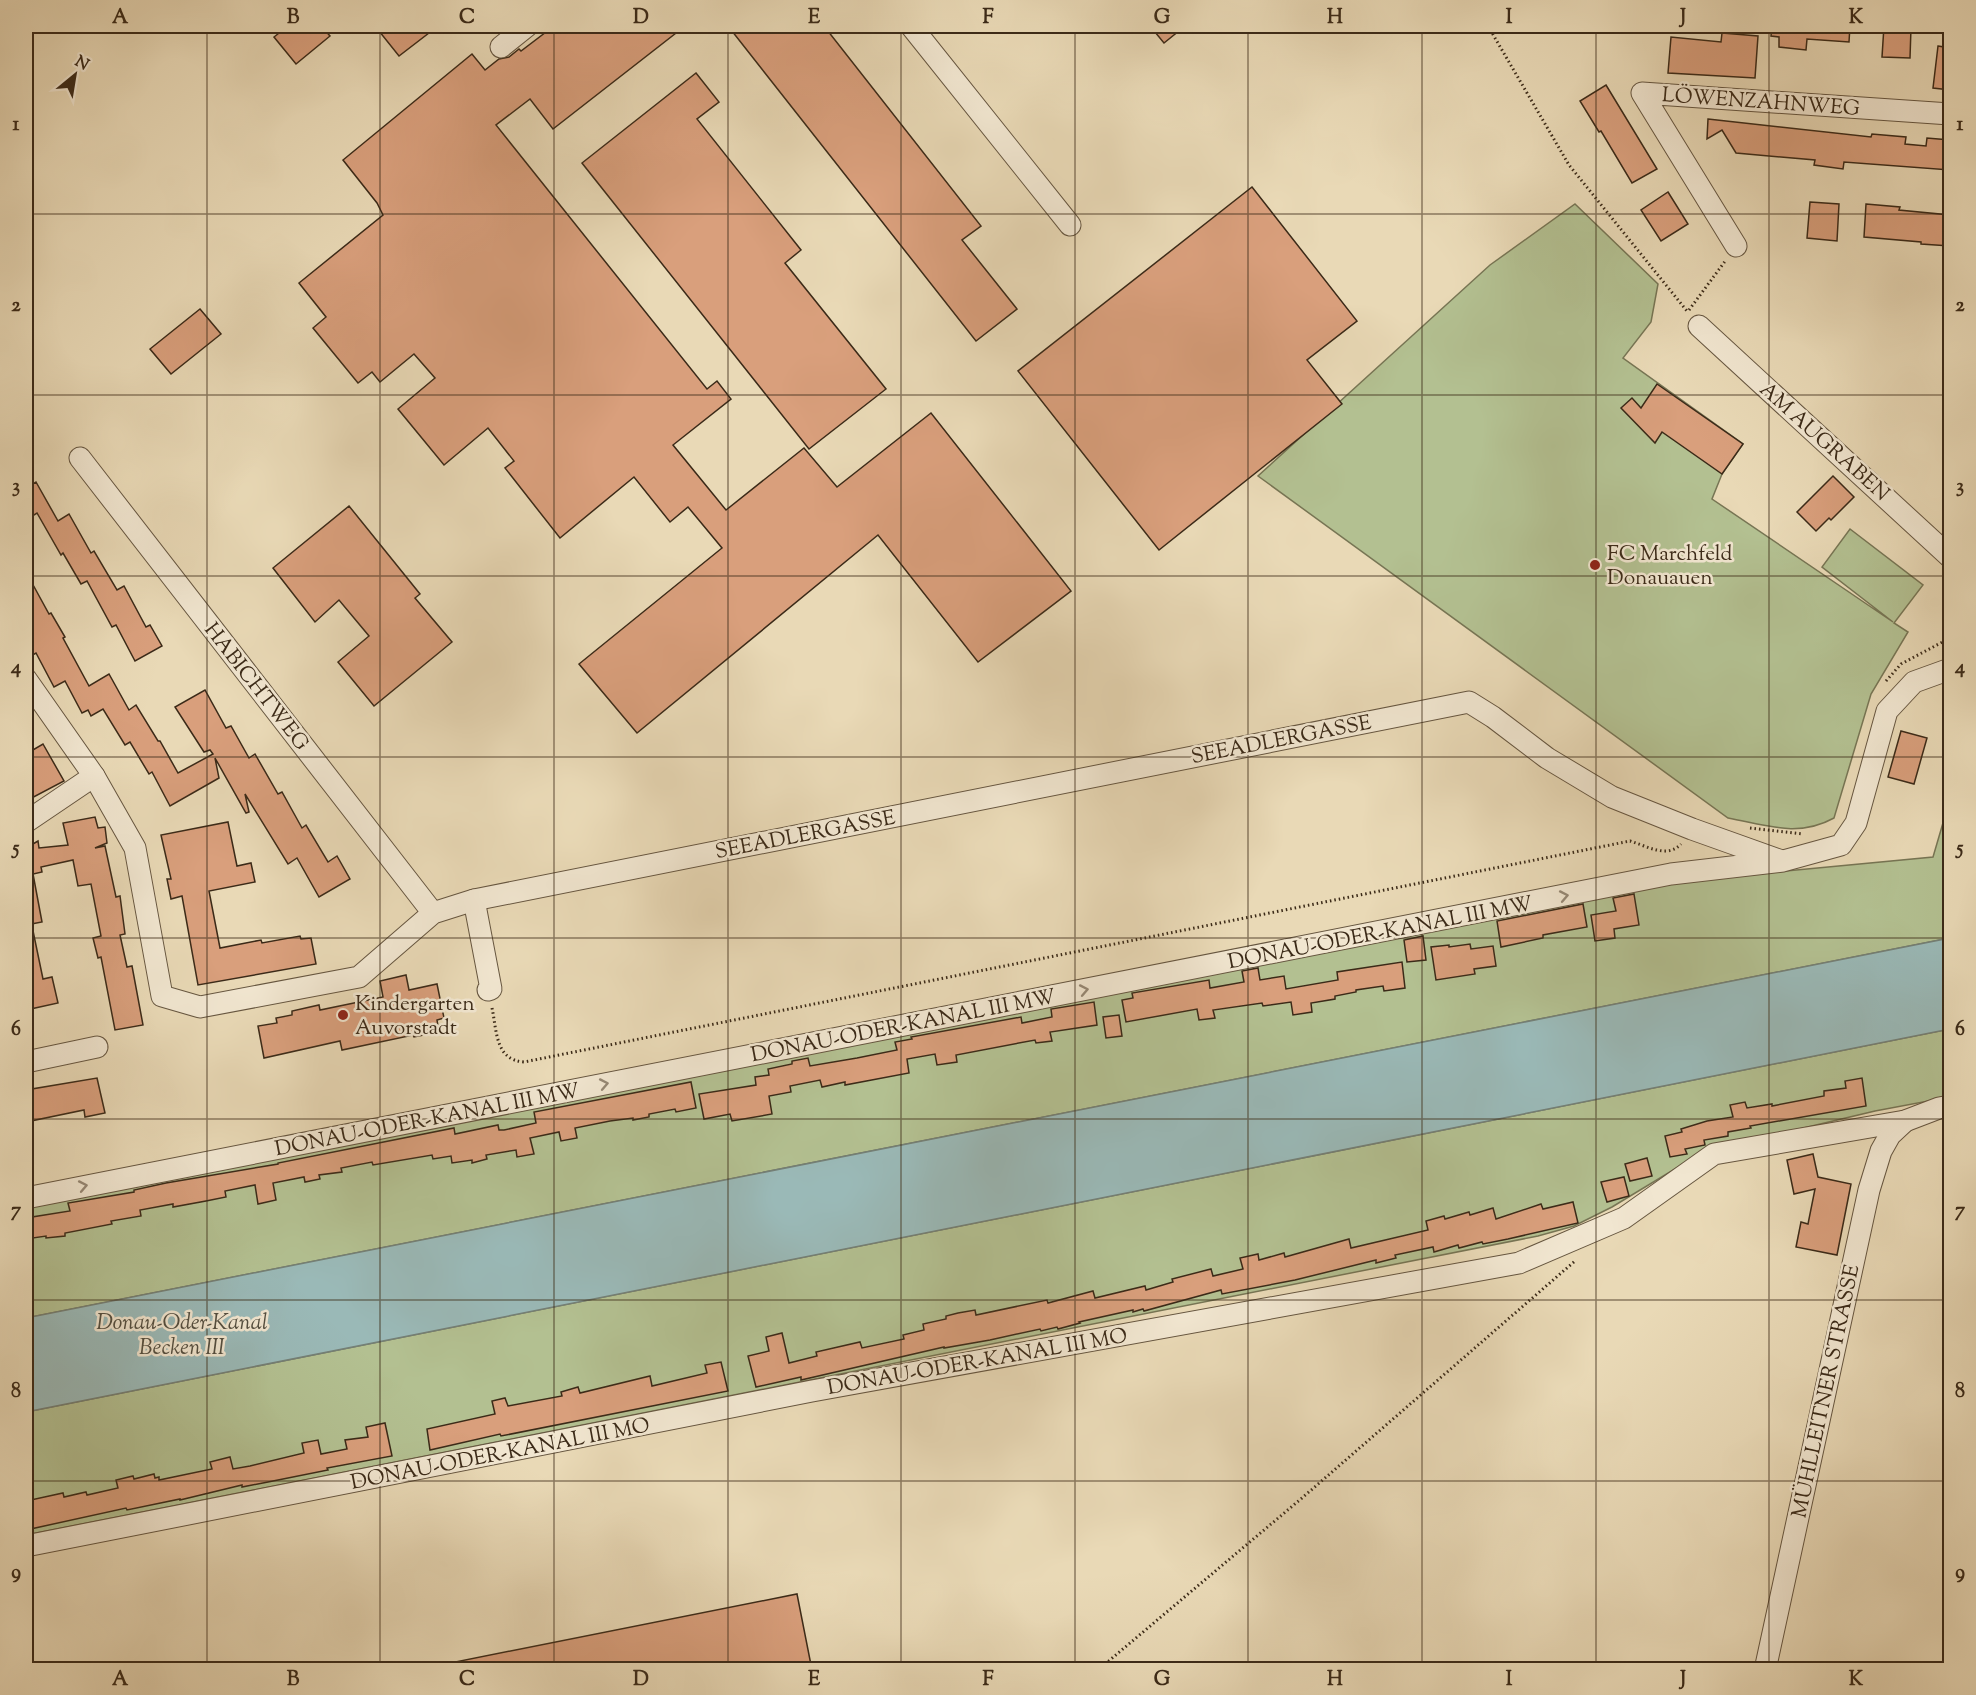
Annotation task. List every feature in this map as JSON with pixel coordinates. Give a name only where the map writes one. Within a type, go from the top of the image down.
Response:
[{"type":"street","points":[[501,47],[527,26]]},
{"type":"street","points":[[911,26],[1070,225]]},
{"type":"street","name":"LÖWENZAHNWEG","points":[[1736,246],[1642,93],[1950,114]]},
{"type":"street","name":"AM AUGRABEN","points":[[1699,326],[1950,557]]},
{"type":"street","name":"HABICHTWEG","points":[[80,458],[433,913]]},
{"type":"street","points":[[1782,861],[1840,846],[1856,823],[1887,711],[1914,682],[1950,669]]},
{"type":"street","name":"SEEADLERGASSE","points":[[26,679],[94,776],[135,848],[162,996],[200,1007],[359,976],[433,913],[474,900],[1469,702],[1493,717],[1547,758],[1612,797],[1782,861]]},
{"type":"street","points":[[26,822],[94,776]]},
{"type":"street","name":"DONAU-ODER-KANAL III MW","points":[[26,1198],[1671,874],[1782,861]]},
{"type":"street","points":[[474,900],[491,989],[488,990]]},
{"type":"street","points":[[26,1062],[98,1047]]},
{"type":"street","name":"DONAU-ODER-KANAL III MO","points":[[26,1546],[824,1389],[1519,1263],[1624,1218],[1714,1154],[1905,1121],[1950,1106]]},
{"type":"street","name":"MÜHLLEITNER STRASSE","points":[[1765,1670],[1869,1190],[1881,1151],[1890,1135],[1905,1121]]},
{"type":"path","points":[[1488,26],[1569,165],[1687,312],[1736,246]]},
{"type":"path","points":[[1886,682],[1901,664],[1950,638]]},
{"type":"path","points":[[1745,827],[1809,835]]},
{"type":"path","points":[[488,990],[500,1046],[506,1056],[513,1061],[524,1062],[1630,841],[1665,852],[1675,850],[1692,829]]},
{"type":"path","points":[[1098,1670],[1302,1498],[1580,1257]]},
{"type":"green space","name":"FC Marchfeld Donauauen","points":[[1575,204],[1658,284],[1651,322],[1623,358],[1743,444],[1722,474],[1712,499],[1893,622],[1822,567],[1850,529],[1923,585],[1894,623],[1908,632],[1871,694],[1834,818],[1821,824],[1795,829],[1728,818],[1258,476],[1490,265]]},
{"type":"green space","points":[[1950,799],[1950,938],[26,1318],[26,1205],[1670,882],[1933,857]]},
{"type":"green space","points":[[1950,1029],[1950,1097],[1875,1111],[1703,1152],[1612,1207],[1574,1226],[1538,1236],[26,1535],[26,1412]]},
{"type":"water","name":"Donau-Oder-Kanal Becken III","points":[[1950,938],[1950,1029],[26,1412],[26,1318]]},
{"type":"building","points":[[288,26],[321,26],[330,36],[296,64],[274,37]]},
{"type":"building","points":[[375,26],[438,26],[399,56]]},
{"type":"building","points":[[554,26],[685,26],[553,129],[530,99],[496,125],[707,389],[717,381],[731,399],[673,445],[726,510],[804,448],[837,487],[931,413],[1071,591],[978,662],[878,535],[637,733],[579,664],[722,548],[688,507],[670,522],[634,477],[560,538],[505,468],[514,461],[488,428],[444,465],[398,409],[435,378],[414,354],[380,382],[372,372],[358,383],[313,328],[326,317],[299,283],[383,215],[377,203],[343,160],[472,54],[485,70],[499,59],[509,57],[519,49],[521,51]]},
{"type":"building","points":[[728,26],[824,26],[981,226],[962,240],[1017,309],[976,341]]},
{"type":"building","points":[[1150,26],[1185,26],[1164,43]]},
{"type":"building","points":[[1772,26],[1850,26],[1849,42],[1807,39],[1806,50],[1779,47],[1779,37],[1771,36]]},
{"type":"building","points":[[1884,26],[1911,28],[1910,58],[1882,57]]},
{"type":"building","points":[[1722,33],[1758,36],[1755,78],[1668,73],[1671,37],[1721,42]]},
{"type":"building","points":[[1938,46],[1950,48],[1950,90],[1933,88]]},
{"type":"building","points":[[696,73],[719,102],[697,119],[801,250],[785,263],[886,389],[809,449],[582,163]]},
{"type":"building","points":[[1606,85],[1657,169],[1632,183],[1580,101]]},
{"type":"building","points":[[1708,119],[1871,137],[1872,134],[1906,137],[1905,144],[1926,146],[1927,138],[1950,140],[1950,170],[1844,162],[1843,169],[1814,165],[1815,160],[1736,153],[1722,130],[1707,139]]},
{"type":"building","points":[[1252,187],[1357,321],[1307,360],[1342,404],[1159,550],[1018,371]]},
{"type":"building","points":[[1668,192],[1688,224],[1661,241],[1641,210]]},
{"type":"building","points":[[1810,202],[1839,204],[1837,241],[1807,238]]},
{"type":"building","points":[[1866,204],[1950,215],[1950,246],[1864,237]]},
{"type":"building","points":[[200,309],[221,334],[171,374],[150,349]]},
{"type":"building","points":[[1657,384],[1743,444],[1722,474],[1662,432],[1655,443],[1621,408],[1632,398],[1641,408]]},
{"type":"building","points":[[1833,476],[1854,497],[1831,520],[1829,518],[1816,531],[1797,512]]},
{"type":"building","points":[[36,482],[58,521],[69,514],[91,553],[94,551],[117,590],[124,586],[146,627],[150,625],[162,646],[135,661],[116,625],[112,627],[87,581],[81,584],[37,513],[26,520],[26,488]]},
{"type":"building","points":[[349,506],[420,594],[415,598],[452,642],[374,706],[338,662],[369,636],[339,600],[315,622],[273,568]]},
{"type":"building","points":[[26,572],[49,614],[51,613],[65,637],[63,638],[89,686],[109,674],[129,710],[136,705],[178,773],[213,754],[210,750],[204,752],[175,707],[205,690],[226,728],[231,726],[249,758],[255,754],[278,794],[282,792],[302,828],[306,825],[328,862],[337,856],[350,879],[319,897],[297,858],[288,864],[245,794],[249,812],[246,813],[215,758],[219,778],[170,806],[152,772],[149,774],[130,742],[125,745],[103,709],[91,716],[88,710],[82,713],[65,681],[54,687],[36,653],[31,656],[26,646]]},
{"type":"building","points":[[1901,731],[1927,738],[1914,784],[1888,777]]},
{"type":"building","points":[[43,744],[64,781],[26,801],[26,754]]},
{"type":"building","points":[[95,817],[98,828],[105,827],[107,843],[95,848],[105,846],[116,897],[120,896],[125,934],[120,935],[127,967],[132,966],[143,1025],[115,1030],[101,957],[98,958],[93,938],[101,936],[91,884],[78,886],[73,860],[41,867],[42,872],[33,874],[42,922],[26,925],[26,848],[38,841],[39,848],[68,845],[63,823]]},
{"type":"building","points":[[228,822],[237,866],[251,863],[255,882],[209,891],[220,948],[261,940],[262,943],[300,936],[301,939],[311,938],[316,964],[198,985],[182,896],[171,899],[167,879],[171,879],[161,835]]},
{"type":"building","points":[[1634,894],[1639,925],[1614,929],[1615,938],[1595,941],[1591,915],[1616,911],[1613,898]]},
{"type":"building","points":[[1583,904],[1587,927],[1543,935],[1543,938],[1501,947],[1497,921]]},
{"type":"building","points":[[32,926],[43,979],[52,977],[58,1003],[26,1010],[26,927]]},
{"type":"building","points":[[1423,936],[1426,960],[1407,962],[1404,940]]},
{"type":"building","points":[[1470,944],[1471,949],[1493,946],[1496,966],[1474,969],[1475,974],[1436,980],[1431,947]]},
{"type":"building","points":[[1402,962],[1405,988],[1384,991],[1383,986],[1356,990],[1356,992],[1335,996],[1335,999],[1311,1003],[1312,1012],[1293,1015],[1291,1002],[1263,1006],[1262,1003],[1213,1010],[1215,1018],[1199,1020],[1197,1009],[1126,1022],[1122,1000],[1133,998],[1132,993],[1209,980],[1210,988],[1244,982],[1242,971],[1258,968],[1260,980],[1284,976],[1286,989],[1338,980],[1337,972]]},
{"type":"building","points":[[406,975],[409,990],[437,984],[444,1018],[437,1020],[439,1032],[342,1050],[340,1041],[264,1058],[258,1026],[277,1023],[276,1018],[292,1015],[292,1011],[319,1005],[320,1010],[383,997],[380,981]]},
{"type":"building","points":[[1094,1002],[1097,1025],[1050,1032],[1052,1041],[1036,1043],[1035,1040],[956,1055],[957,1062],[937,1065],[935,1054],[907,1059],[909,1073],[845,1085],[845,1082],[822,1087],[820,1080],[790,1086],[791,1092],[769,1096],[772,1114],[732,1121],[730,1114],[704,1119],[699,1094],[756,1085],[755,1077],[769,1075],[768,1069],[792,1064],[792,1061],[808,1058],[810,1066],[857,1058],[897,1050],[895,1042],[912,1039],[911,1037],[1021,1017],[1022,1023],[1052,1017],[1051,1009]]},
{"type":"building","points":[[1119,1015],[1122,1036],[1106,1038],[1103,1017]]},
{"type":"building","points":[[97,1078],[105,1113],[85,1117],[84,1110],[26,1122],[26,1090]]},
{"type":"building","points":[[1862,1078],[1866,1106],[1750,1126],[1751,1128],[1728,1132],[1728,1136],[1704,1140],[1705,1145],[1685,1149],[1687,1154],[1670,1157],[1665,1136],[1682,1132],[1681,1129],[1707,1121],[1733,1117],[1730,1105],[1745,1102],[1747,1108],[1772,1104],[1772,1106],[1824,1096],[1824,1091],[1846,1088],[1845,1081]]},
{"type":"building","points":[[691,1082],[696,1108],[676,1112],[675,1109],[649,1114],[649,1117],[575,1128],[577,1138],[561,1141],[559,1132],[530,1138],[534,1154],[517,1157],[516,1150],[486,1155],[487,1159],[472,1163],[472,1160],[452,1163],[451,1156],[433,1159],[432,1155],[373,1165],[372,1162],[341,1168],[342,1172],[319,1175],[320,1179],[305,1182],[304,1177],[273,1183],[276,1200],[258,1204],[255,1185],[225,1191],[226,1197],[173,1207],[173,1204],[140,1210],[141,1216],[65,1233],[65,1236],[26,1239],[26,1218],[70,1211],[68,1203],[454,1128],[455,1134],[498,1125],[499,1130],[504,1130],[536,1123],[534,1112]]},
{"type":"building","points":[[1813,1154],[1818,1177],[1851,1184],[1837,1255],[1796,1247],[1801,1222],[1808,1224],[1815,1189],[1794,1194],[1787,1160]]},
{"type":"building","points":[[1647,1158],[1652,1176],[1630,1181],[1625,1164]]},
{"type":"building","points":[[1624,1177],[1629,1196],[1607,1202],[1601,1182]]},
{"type":"building","points":[[1573,1202],[1578,1223],[1459,1248],[1458,1245],[1434,1252],[1433,1247],[1395,1255],[1396,1258],[1376,1263],[1376,1260],[1295,1280],[1222,1294],[1221,1290],[1144,1311],[1143,1309],[1133,1312],[1133,1310],[1058,1329],[1057,1327],[1041,1331],[1040,1329],[944,1347],[801,1380],[801,1377],[756,1387],[748,1356],[769,1351],[766,1337],[782,1333],[789,1363],[817,1356],[816,1352],[860,1342],[862,1348],[904,1339],[903,1335],[924,1330],[923,1324],[946,1319],[946,1316],[958,1313],[975,1310],[976,1315],[1047,1300],[1048,1303],[1093,1291],[1095,1298],[1145,1286],[1146,1290],[1173,1282],[1172,1279],[1211,1269],[1213,1276],[1243,1269],[1240,1258],[1258,1254],[1259,1260],[1284,1253],[1285,1257],[1349,1239],[1351,1248],[1428,1230],[1426,1221],[1444,1216],[1445,1219],[1469,1212],[1470,1215],[1493,1208],[1496,1219],[1541,1204],[1543,1209]]},
{"type":"building","points":[[721,1362],[728,1391],[501,1436],[500,1434],[430,1450],[427,1429],[495,1414],[492,1401],[505,1398],[508,1406],[562,1396],[561,1392],[578,1387],[580,1393],[650,1376],[652,1386],[707,1373],[705,1365]]},
{"type":"building","points":[[385,1423],[392,1456],[26,1530],[26,1501],[63,1493],[64,1497],[86,1492],[87,1495],[118,1488],[116,1480],[133,1476],[134,1479],[154,1474],[155,1478],[159,1477],[159,1480],[212,1469],[210,1462],[230,1457],[233,1469],[250,1466],[304,1453],[302,1443],[318,1440],[321,1454],[347,1449],[345,1440],[368,1437],[366,1427]]},
{"type":"building","points":[[797,1594],[812,1670],[451,1670],[450,1663]]},
{"type":"place","name":"FC Marchfeld Donauauen","points":[[1595,565]]},
{"type":"place","name":"Kindergarten Auvorstadt","points":[[343,1015]]}]
